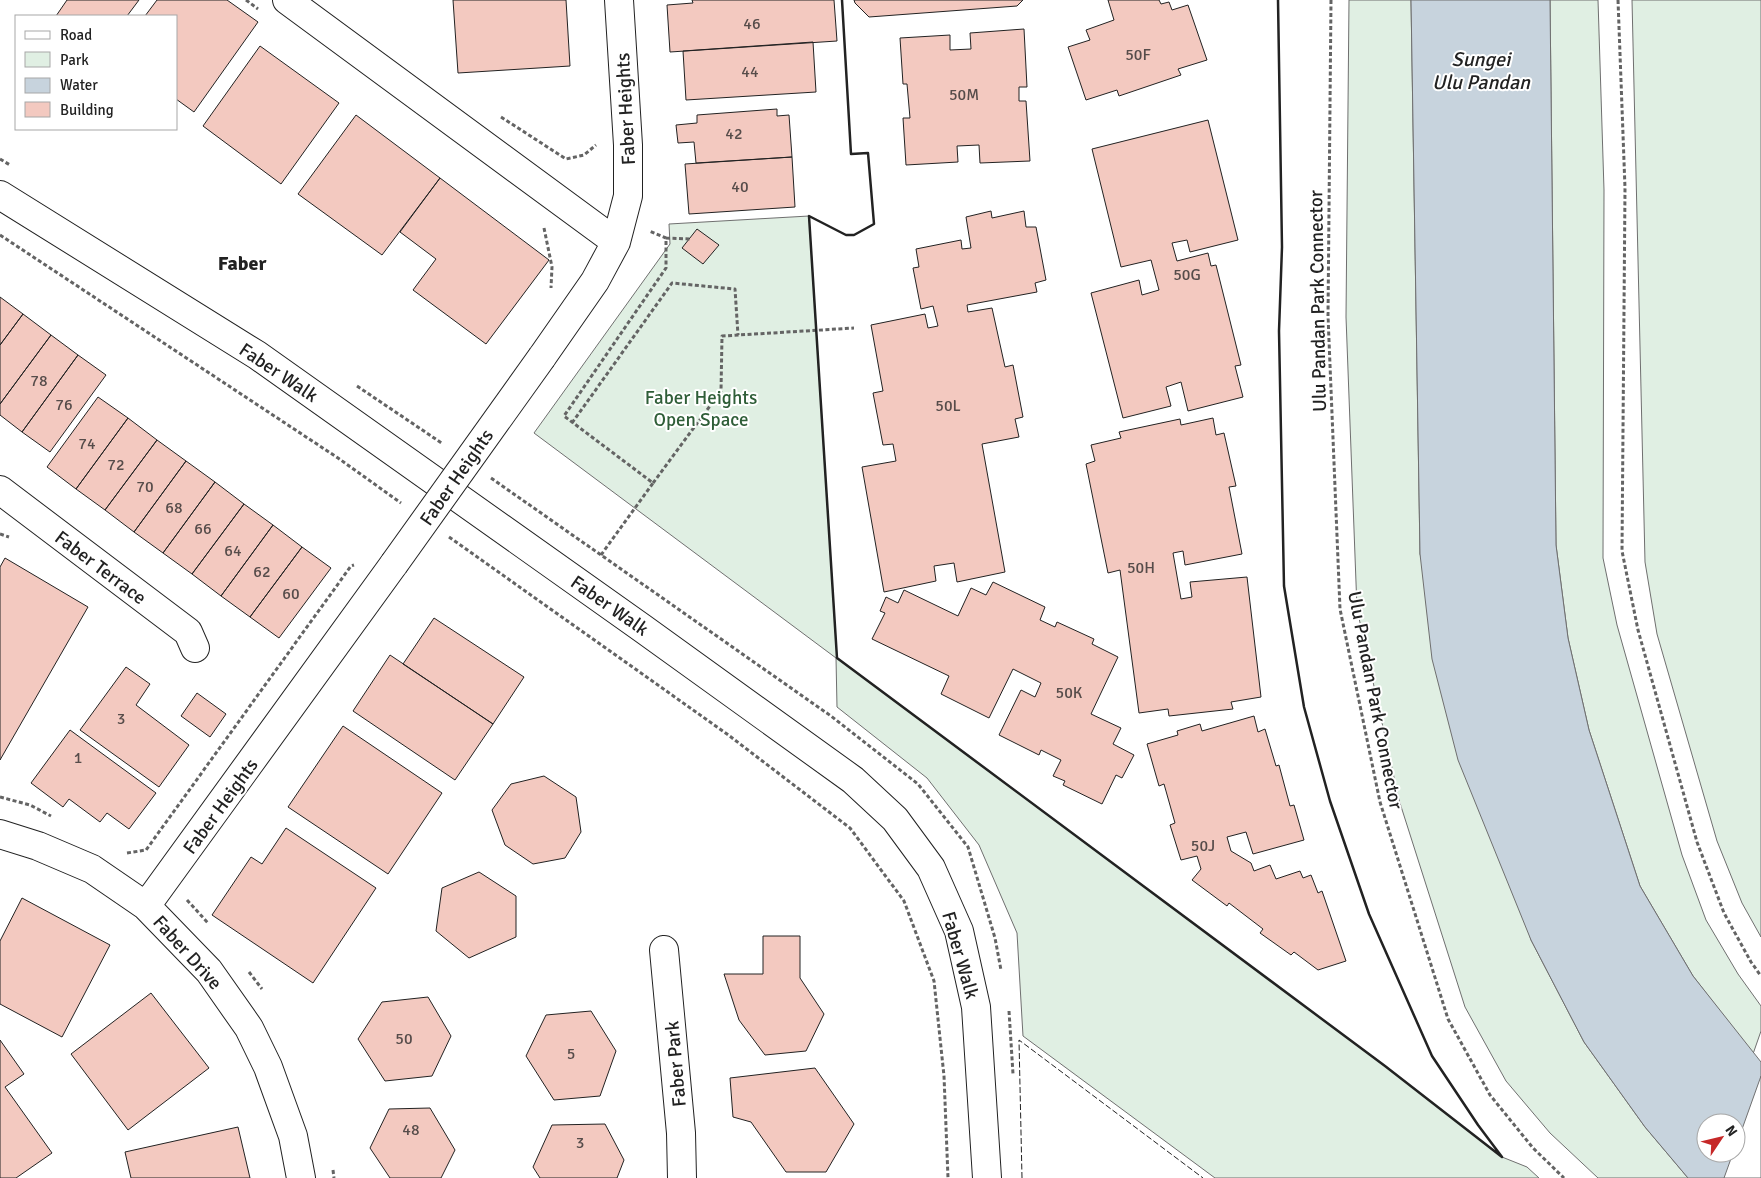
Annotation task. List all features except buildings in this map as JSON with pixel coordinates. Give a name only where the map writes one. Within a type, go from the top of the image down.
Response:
[{"type":"street","points":[[287,0],[620,231]]},
{"type":"street","name":"Faber Heights","points":[[146,906],[394,564],[595,281],[620,231],[628,196],[628,145],[619,0]]},
{"type":"street","name":"Faber Walk","points":[[0,196],[257,354],[853,780],[894,819],[931,868],[959,931],[976,1007],[987,1178]]},
{"type":"street","name":"Faber Terrace","points":[[0,490],[188,632],[195,648]]},
{"type":"street","name":"Faber Drive","points":[[0,834],[38,846],[92,869],[146,906],[209,971],[249,1028],[268,1068],[293,1136],[301,1178]]},
{"type":"street","name":"Faber Park","points":[[664,950],[681,1133],[682,1178]]},
{"type":"path","points":[[246,0],[261,12]]},
{"type":"path","name":"Ulu Pandan Park Connector","points":[[1331,0],[1328,316],[1340,609],[1380,802],[1448,1019],[1490,1095],[1533,1148],[1564,1178]]},
{"type":"path","points":[[1618,0],[1625,188],[1622,551],[1638,630],[1697,842],[1724,912],[1751,962],[1761,976]]},
{"type":"path","points":[[544,224],[552,267],[551,296]]},
{"type":"path","points":[[620,231],[666,238],[690,238]]},
{"type":"path","points":[[0,235],[338,458],[402,504]]},
{"type":"path","points":[[653,483],[564,416],[666,268],[666,238]]},
{"type":"path","points":[[572,423],[672,283],[735,289],[738,336]]},
{"type":"path","points":[[600,555],[721,391],[722,336],[854,328]]},
{"type":"path","points":[[443,533],[727,734],[850,828],[904,901],[934,981],[944,1076],[948,1178]]},
{"type":"path","points":[[127,853],[146,850],[351,566],[359,563]]},
{"type":"green space","points":[[1349,0],[1411,0],[1420,554],[1531,940],[1584,1042],[1645,1127],[1688,1178],[1598,1178],[1550,1133],[1506,1081],[1465,1007],[1399,800],[1357,609],[1346,317]]},
{"type":"green space","points":[[1550,0],[1598,0],[1604,190],[1603,558],[1617,625],[1682,855],[1706,920],[1738,974],[1761,1006],[1761,1031],[1753,1054],[1693,976],[1640,886],[1589,730],[1568,638],[1556,545]]},
{"type":"green space","points":[[1632,0],[1761,0],[1761,937],[1742,903],[1717,841],[1657,634],[1645,562]]},
{"type":"green space","name":"Faber Heights Open Space","points":[[809,216],[837,658],[1385,1066],[1502,1157],[1527,1167],[1539,1178],[1215,1178],[1023,1036],[1017,933],[979,845],[927,778],[837,707],[836,658],[534,433],[670,244],[669,224]]},
{"type":"water","name":"Sungei Ulu Pandan","points":[[1411,0],[1550,0],[1556,545],[1568,638],[1589,730],[1640,886],[1693,976],[1761,1062],[1761,1178],[1688,1178],[1645,1127],[1584,1042],[1531,940],[1458,760],[1432,659],[1420,554]]},
{"type":"pier","points":[[1761,1076],[1761,1178],[1724,1178],[1729,1163],[1746,1163],[1746,1118]]},
{"type":"fence","points":[[1022,1178],[1019,1040],[1203,1178]]},
{"type":"wall","points":[[842,0],[851,154],[868,153],[874,224],[854,235],[846,235],[809,216],[837,658],[1385,1066],[1502,1157],[1432,1056],[1369,914],[1330,801],[1304,707],[1284,586],[1279,331],[1282,247],[1278,0]]},
{"type":"district","name":"Faber","points":[[242,263]]}]
